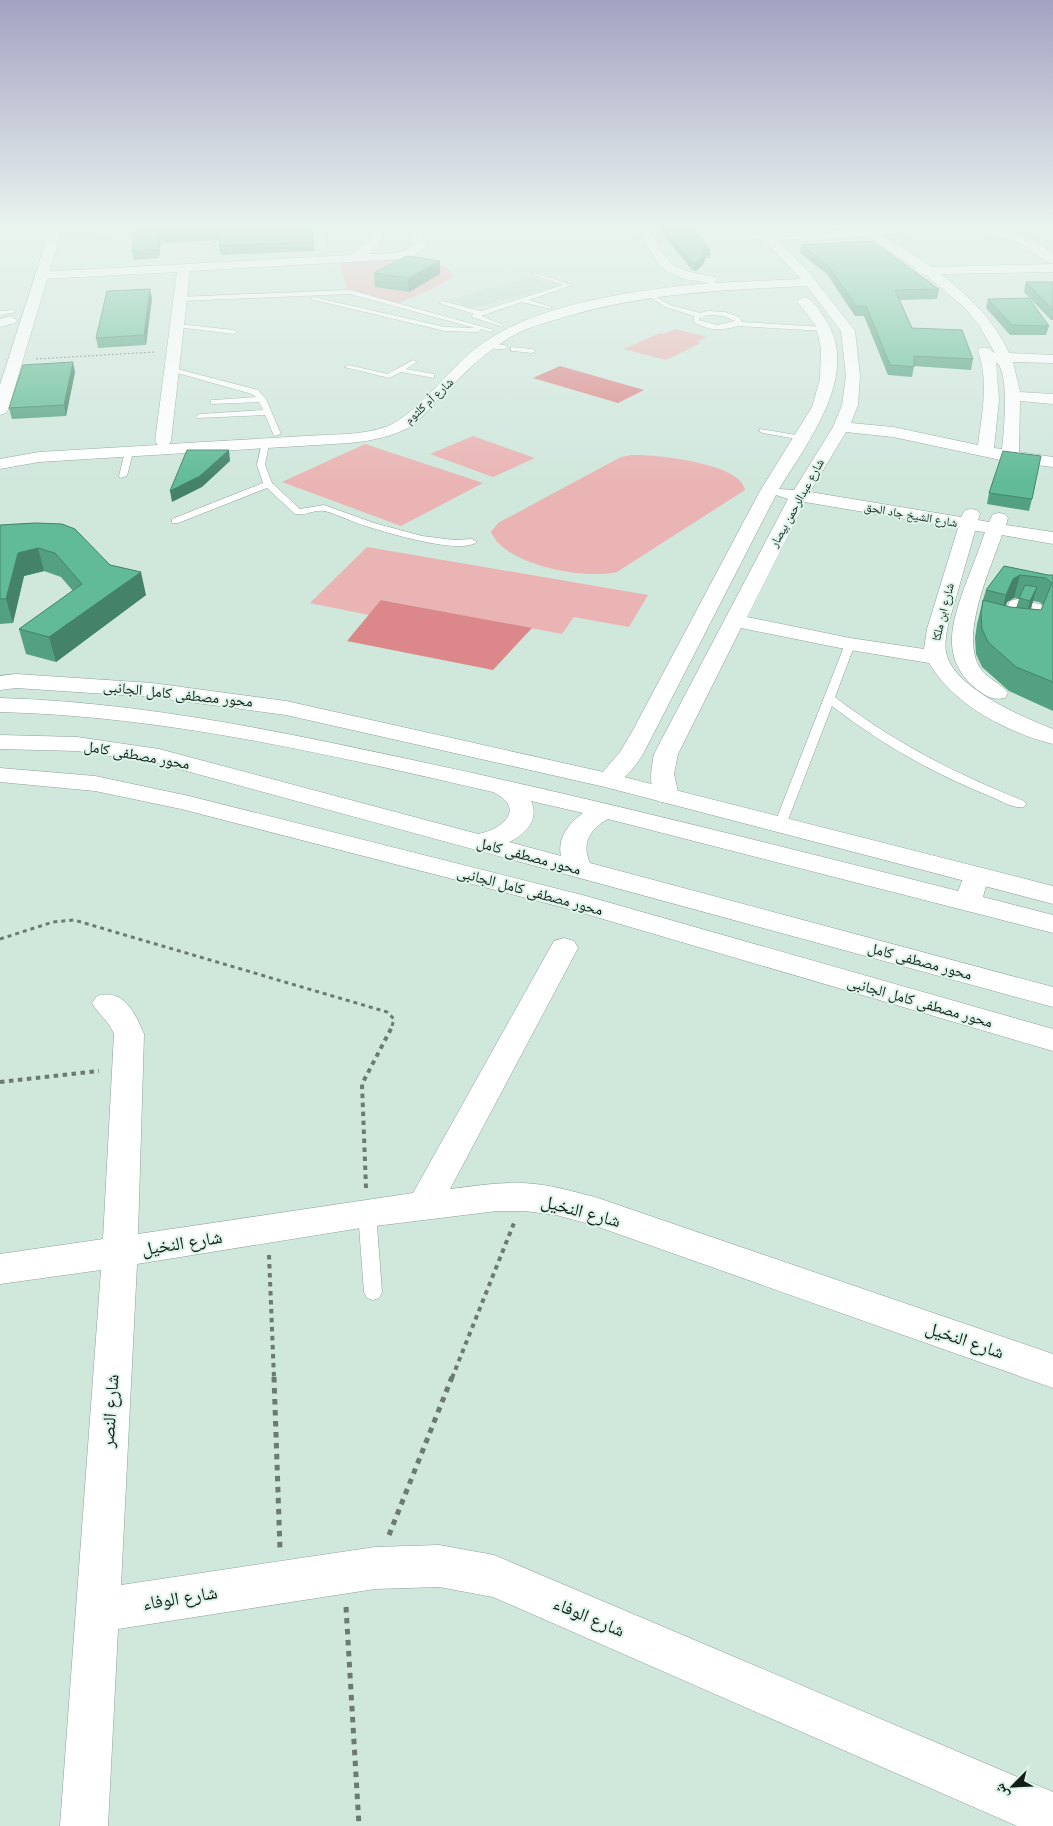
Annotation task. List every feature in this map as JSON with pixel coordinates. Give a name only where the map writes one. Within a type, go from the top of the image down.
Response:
[{"type":"street","points":[[0,410],[9,369],[29,311]]},
{"type":"street","points":[[164,441],[179,311]]},
{"type":"street","points":[[464,346],[496,328],[540,311]]},
{"type":"street","name":"شارع أم كلثوم","points":[[12,447],[60,448],[164,441],[268,437],[350,438],[368,436],[396,429],[408,422],[496,346],[505,335],[569,311]]},
{"type":"street","name":"شارع عبدالرحمن بيصار","points":[[608,780],[630,756],[646,730],[773,485],[820,406],[826,392],[830,360],[824,329],[815,311]]},
{"type":"street","name":"شارع عبدالرحمن بيصار","points":[[667,796],[662,774],[666,754],[803,490],[841,427],[861,409],[853,376],[848,331],[829,311]]},
{"type":"street","points":[[958,311],[964,319]]},
{"type":"street","points":[[972,311],[979,317],[997,343],[998,361],[992,377],[986,448]]},
{"type":"street","points":[[976,333],[998,361],[1012,396],[1010,452]]},
{"type":"street","points":[[998,361],[1053,359]]},
{"type":"street","points":[[998,361],[1053,366]]},
{"type":"street","name":"شارع أم كلثوم","points":[[419,388],[435,372]]},
{"type":"street","points":[[1012,396],[1053,399]]},
{"type":"street","points":[[861,409],[918,429],[986,448]]},
{"type":"street","name":"شارع أم كلثوم","points":[[0,464],[39,457],[129,452],[356,428],[378,423],[387,418]]},
{"type":"street","points":[[841,427],[893,432],[1010,452],[1053,462]]},
{"type":"street","points":[[1010,452],[1053,453]]},
{"type":"street","name":"شارع الشيخ جاد الحق","points":[[773,485],[969,519],[1053,527]]},
{"type":"street","name":"شارع ابن ملكا","points":[[969,519],[937,629],[934,645],[937,658],[947,674],[970,696],[1003,717],[1053,737]]},
{"type":"street","name":"شارع الشيخ جاد الحق","points":[[998,523],[1053,538]]},
{"type":"street","name":"شارع ابن ملكا","points":[[998,523],[967,622],[963,657],[972,673],[988,687],[1019,706],[1053,718]]},
{"type":"street","points":[[734,620],[850,644],[937,658]]},
{"type":"street","points":[[937,629],[967,622]]},
{"type":"street","name":"محور مصطفى كامل الجانبى","points":[[0,683],[16,681],[126,686],[235,699],[286,708],[608,780],[1053,895]]},
{"type":"street","points":[[0,706],[56,707],[163,717],[212,725],[496,784],[1053,924]]},
{"type":"street","name":"محور مصطفى كامل","points":[[0,742],[77,744],[159,756],[1053,997]]},
{"type":"street","name":"محور مصطفى كامل الجانبى","points":[[0,775],[58,778],[149,793],[189,803],[576,902],[1053,1040]]},
{"type":"street","points":[[474,842],[488,840],[505,834],[517,825],[521,819],[522,805],[519,799],[513,793],[496,784]]},
{"type":"street","points":[[582,870],[573,854],[575,837],[586,822],[604,812]]},
{"type":"street","points":[[968,902],[976,875]]},
{"type":"street","points":[[423,1207],[564,948]]},
{"type":"street","name":"شارع النصر","points":[[84,1826],[120,1252],[129,1034],[122,1017],[107,1003]]},
{"type":"street","name":"شارع النخيل","points":[[0,1269],[367,1213],[496,1198],[525,1197],[556,1201],[595,1211],[1053,1371]]},
{"type":"street","name":"شارع الوفاء","points":[[96,1611],[360,1570],[439,1566],[494,1576],[1053,1817]]},
{"type":"lane","points":[[368,311],[452,330],[496,328]]},
{"type":"lane","points":[[427,311],[496,328]]},
{"type":"lane","points":[[472,311],[479,313]]},
{"type":"lane","points":[[485,311],[475,314],[475,318],[496,328]]},
{"type":"lane","points":[[686,311],[699,315],[725,314],[738,318],[739,322],[737,324]]},
{"type":"lane","points":[[699,315],[696,317],[696,320],[706,326],[724,327],[737,324],[824,329]]},
{"type":"lane","points":[[178,326],[234,332]]},
{"type":"lane","points":[[514,349],[532,351]]},
{"type":"lane","points":[[348,367],[386,376],[413,362]]},
{"type":"lane","points":[[173,369],[241,387],[255,392],[262,399],[268,412],[268,437],[261,465],[268,484],[298,512],[324,508],[370,525],[421,540],[454,543],[472,542]]},
{"type":"lane","points":[[400,370],[435,372]]},
{"type":"lane","points":[[210,390],[241,387]]},
{"type":"lane","points":[[214,402],[262,399]]},
{"type":"lane","points":[[200,416],[268,412]]},
{"type":"lane","points":[[763,431],[802,438]]},
{"type":"lane","points":[[123,476],[129,452]]},
{"type":"lane","points":[[175,521],[268,484]]},
{"type":"lane","points":[[780,825],[850,644]]},
{"type":"lane","points":[[829,698],[857,721],[890,743],[929,765],[1020,804]]},
{"type":"lane","points":[[367,1213],[373,1292]]},
{"type":"path","points":[[9,369],[175,351]]},
{"type":"path","points":[[0,939],[53,922],[74,920],[387,1012],[394,1019],[391,1031],[362,1084],[367,1213]]},
{"type":"path","points":[[0,1082],[127,1068]]},
{"type":"path","points":[[359,1826],[360,1570],[525,1197]]},
{"type":"path","points":[[268,1229],[281,1582]]},
{"type":"shaded area","points":[[675,329],[707,337],[697,342],[701,343],[666,360],[624,349],[660,333],[664,334]]},
{"type":"shaded area","points":[[560,366],[644,390],[618,403],[533,378]]},
{"type":"shaded area","points":[[473,436],[535,458],[493,477],[430,454]]},
{"type":"shaded area","points":[[365,444],[483,483],[401,526],[282,482]]},
{"type":"shaded area","points":[[632,455],[658,456],[713,467],[729,473],[740,481],[745,490],[617,572],[586,574],[567,572],[528,561],[499,544],[491,532],[498,523],[621,457]]},
{"type":"shaded area","points":[[367,547],[648,595],[629,627],[574,617],[562,634],[382,600],[369,615],[310,603]]},
{"type":"shaded area","points":[[381,600],[532,628],[493,670],[347,641]]},
{"type":"building","points":[[102,311],[147,311],[144,335],[96,338]]},
{"type":"building","points":[[868,311],[904,311],[912,328],[962,330],[973,359],[914,356],[914,367],[890,365]]},
{"type":"building","points":[[999,311],[1038,311],[1049,326],[1012,325]]},
{"type":"building","points":[[73,362],[64,405],[9,408],[23,365]]},
{"type":"building","points":[[187,450],[229,450],[200,476],[170,491]]},
{"type":"building","points":[[1003,451],[1041,456],[1032,499],[989,493]]},
{"type":"building","points":[[62,524],[75,529],[110,565],[141,572],[49,637],[19,629],[82,584],[55,553],[38,548],[18,553],[6,599],[0,599],[0,525]]},
{"type":"building","points":[[1004,566],[1053,575],[1053,682],[1016,667],[988,642],[982,629],[981,614],[983,600],[1010,607],[1041,610],[1052,583],[1046,578],[1020,575],[1013,579],[1006,595],[986,590]]},
{"type":"building","points":[[1025,585],[1037,587],[1030,601],[1019,598]]}]
